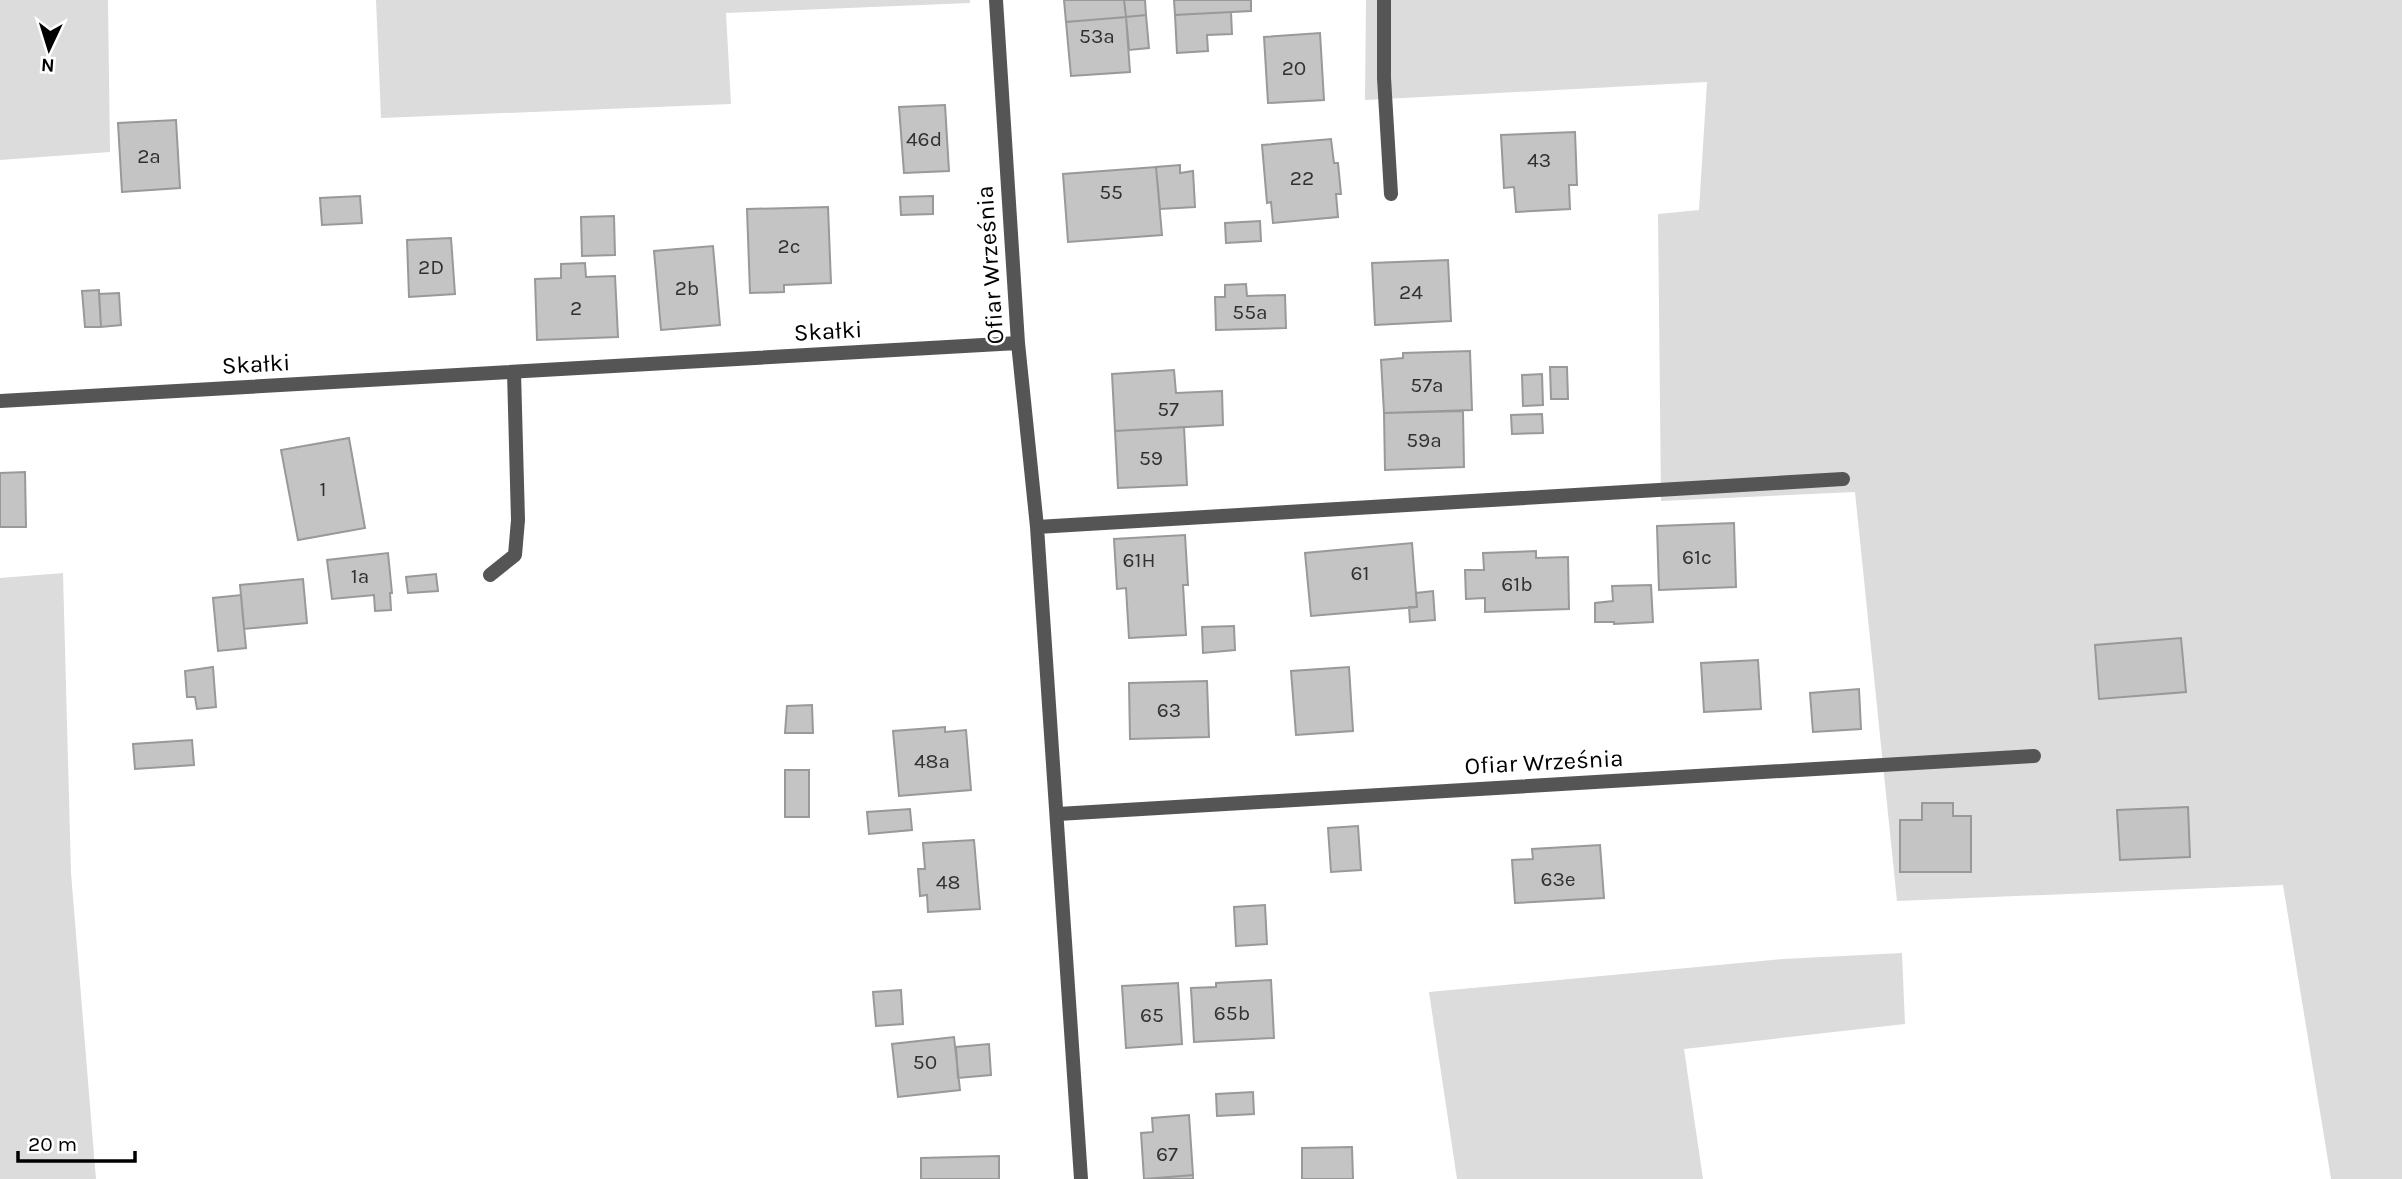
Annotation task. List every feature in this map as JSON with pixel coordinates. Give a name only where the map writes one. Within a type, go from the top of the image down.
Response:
[{"type":"street","name":"Ofiar Września","points":[[996,0],[1018,343],[1037,527],[1058,814],[1081,1179]]},
{"type":"street","points":[[1384,0],[1384,78],[1391,194]]},
{"type":"street","name":"Skałki","points":[[0,401],[1018,343]]},
{"type":"street","points":[[490,575],[515,555],[518,520],[514,372]]},
{"type":"street","points":[[1037,527],[1843,479]]},
{"type":"street","name":"Ofiar Września","points":[[1058,814],[2034,756]]},
{"type":"shaded area","points":[[0,0],[108,0],[110,152],[0,160]]},
{"type":"shaded area","points":[[376,0],[970,0],[970,3],[726,13],[731,104],[381,118]]},
{"type":"shaded area","points":[[1366,0],[2402,0],[2402,1179],[2331,1179],[2283,885],[1897,901],[1855,492],[1661,501],[1658,214],[1699,210],[1707,82],[1365,100]]},
{"type":"shaded area","points":[[63,573],[71,873],[96,1179],[0,1179],[0,578]]},
{"type":"shaded area","points":[[1902,953],[1905,1024],[1684,1049],[1703,1179],[1457,1179],[1429,992],[1783,959]]},
{"type":"building","points":[[1064,0],[1124,0],[1126,17],[1066,22]]},
{"type":"building","points":[[1124,0],[1145,0],[1146,15],[1126,17]]},
{"type":"building","points":[[1174,0],[1251,0],[1251,11],[1175,15]]},
{"type":"building","points":[[1231,12],[1232,34],[1207,35],[1208,51],[1177,53],[1175,15]]},
{"type":"building","points":[[1146,15],[1149,48],[1129,50],[1126,17]]},
{"type":"building","points":[[1126,17],[1130,72],[1071,76],[1066,22]]},
{"type":"building","points":[[1320,33],[1324,100],[1268,103],[1264,37]]},
{"type":"building","points":[[945,105],[949,171],[904,173],[899,107]]},
{"type":"building","points":[[176,120],[180,188],[122,192],[118,123]]},
{"type":"building","points":[[1575,132],[1577,185],[1569,185],[1570,209],[1516,212],[1514,187],[1504,188],[1501,135]]},
{"type":"building","points":[[1331,139],[1334,163],[1338,163],[1341,194],[1336,194],[1338,217],[1273,223],[1271,202],[1267,203],[1262,145]]},
{"type":"building","points":[[1180,165],[1180,173],[1193,171],[1195,207],[1160,209],[1156,167]]},
{"type":"building","points":[[1156,167],[1162,235],[1068,242],[1063,174]]},
{"type":"building","points":[[360,196],[362,223],[322,225],[320,198]]},
{"type":"building","points":[[933,196],[933,214],[901,215],[900,197]]},
{"type":"building","points":[[828,207],[831,283],[784,285],[784,292],[750,293],[747,209]]},
{"type":"building","points":[[614,216],[615,255],[582,256],[581,217]]},
{"type":"building","points":[[1260,221],[1261,241],[1226,243],[1225,223]]},
{"type":"building","points":[[451,238],[455,294],[409,297],[407,240]]},
{"type":"building","points":[[713,246],[720,325],[661,330],[654,251]]},
{"type":"building","points":[[1448,260],[1451,321],[1375,325],[1372,263]]},
{"type":"building","points":[[585,263],[586,277],[615,276],[618,337],[537,340],[535,279],[561,278],[561,264]]},
{"type":"building","points":[[1246,284],[1247,296],[1285,295],[1286,328],[1216,330],[1215,297],[1225,297],[1225,285]]},
{"type":"building","points":[[99,290],[101,327],[85,327],[82,291]]},
{"type":"building","points":[[119,293],[121,325],[101,327],[99,294]]},
{"type":"building","points":[[1470,351],[1472,410],[1384,413],[1381,360],[1403,358],[1403,353]]},
{"type":"building","points":[[1550,367],[1567,367],[1568,399],[1551,399]]},
{"type":"building","points":[[1174,370],[1176,393],[1222,391],[1223,425],[1115,431],[1112,374]]},
{"type":"building","points":[[1542,374],[1543,405],[1523,406],[1522,375]]},
{"type":"building","points":[[1463,411],[1464,467],[1385,470],[1384,413]]},
{"type":"building","points":[[1542,414],[1543,433],[1512,434],[1511,415]]},
{"type":"building","points":[[1184,427],[1187,485],[1118,488],[1115,431]]},
{"type":"building","points":[[349,438],[365,528],[298,540],[281,450]]},
{"type":"building","points":[[25,472],[26,527],[0,527],[0,473]]},
{"type":"building","points":[[1734,523],[1736,587],[1659,590],[1657,526]]},
{"type":"building","points":[[1185,535],[1188,585],[1183,585],[1186,635],[1129,638],[1126,588],[1117,589],[1114,539]]},
{"type":"building","points":[[1412,543],[1417,607],[1311,616],[1305,553]]},
{"type":"building","points":[[1536,551],[1536,558],[1568,557],[1569,609],[1485,612],[1485,598],[1466,599],[1465,570],[1484,570],[1483,553]]},
{"type":"building","points":[[388,553],[391,610],[375,611],[374,595],[332,599],[327,560]]},
{"type":"building","points":[[436,574],[438,591],[408,593],[406,577]]},
{"type":"building","points":[[303,579],[307,623],[244,629],[240,585]]},
{"type":"building","points":[[1651,585],[1653,622],[1595,622],[1595,603],[1613,601],[1612,586]]},
{"type":"building","points":[[1433,591],[1435,620],[1410,622],[1409,607],[1417,607],[1416,593]]},
{"type":"building","points":[[241,595],[246,648],[218,651],[213,598]]},
{"type":"building","points":[[1234,626],[1235,650],[1203,653],[1202,627]]},
{"type":"building","points":[[2181,638],[2186,692],[2099,699],[2095,645]]},
{"type":"building","points":[[1758,660],[1761,709],[1704,712],[1701,663]]},
{"type":"building","points":[[213,667],[216,707],[197,709],[195,697],[187,697],[185,671]]},
{"type":"building","points":[[1349,667],[1353,731],[1296,735],[1291,671]]},
{"type":"building","points":[[1207,681],[1209,737],[1130,739],[1129,683]]},
{"type":"building","points":[[1859,689],[1861,729],[1813,732],[1810,693]]},
{"type":"building","points":[[812,705],[813,733],[785,733],[787,706]]},
{"type":"building","points":[[945,727],[945,732],[966,730],[971,790],[899,796],[893,731]]},
{"type":"building","points":[[192,740],[194,765],[135,769],[133,744]]},
{"type":"building","points":[[785,770],[809,770],[809,817],[785,817]]},
{"type":"building","points":[[1922,803],[1953,803],[1953,816],[1971,816],[1971,872],[1900,872],[1900,820],[1922,820]]},
{"type":"building","points":[[2188,807],[2190,857],[2120,860],[2117,810]]},
{"type":"building","points":[[910,809],[912,830],[869,834],[867,812]]},
{"type":"building","points":[[1358,826],[1361,870],[1331,872],[1328,828]]},
{"type":"building","points":[[974,840],[980,909],[928,912],[927,895],[920,896],[918,869],[925,869],[923,843]]},
{"type":"building","points":[[1600,845],[1604,898],[1515,903],[1512,860],[1533,859],[1532,849]]},
{"type":"building","points":[[1265,905],[1267,944],[1236,946],[1234,907]]},
{"type":"building","points":[[1271,980],[1274,1038],[1194,1042],[1191,988],[1216,987],[1216,983]]},
{"type":"building","points":[[1178,983],[1182,1044],[1126,1048],[1122,986]]},
{"type":"building","points":[[901,990],[903,1024],[876,1026],[873,992]]},
{"type":"building","points":[[954,1037],[960,1090],[898,1097],[892,1044]]},
{"type":"building","points":[[989,1044],[991,1075],[958,1078],[956,1047]]},
{"type":"building","points":[[1253,1092],[1254,1114],[1217,1116],[1216,1094]]},
{"type":"building","points":[[1189,1115],[1193,1175],[1144,1179],[1141,1133],[1153,1132],[1152,1118]]},
{"type":"building","points":[[1352,1147],[1353,1179],[1302,1179],[1302,1148]]},
{"type":"building","points":[[999,1156],[999,1179],[921,1179],[921,1158]]},
{"type":"building","points":[[1193,1175],[1193,1179],[1144,1179]]}]
